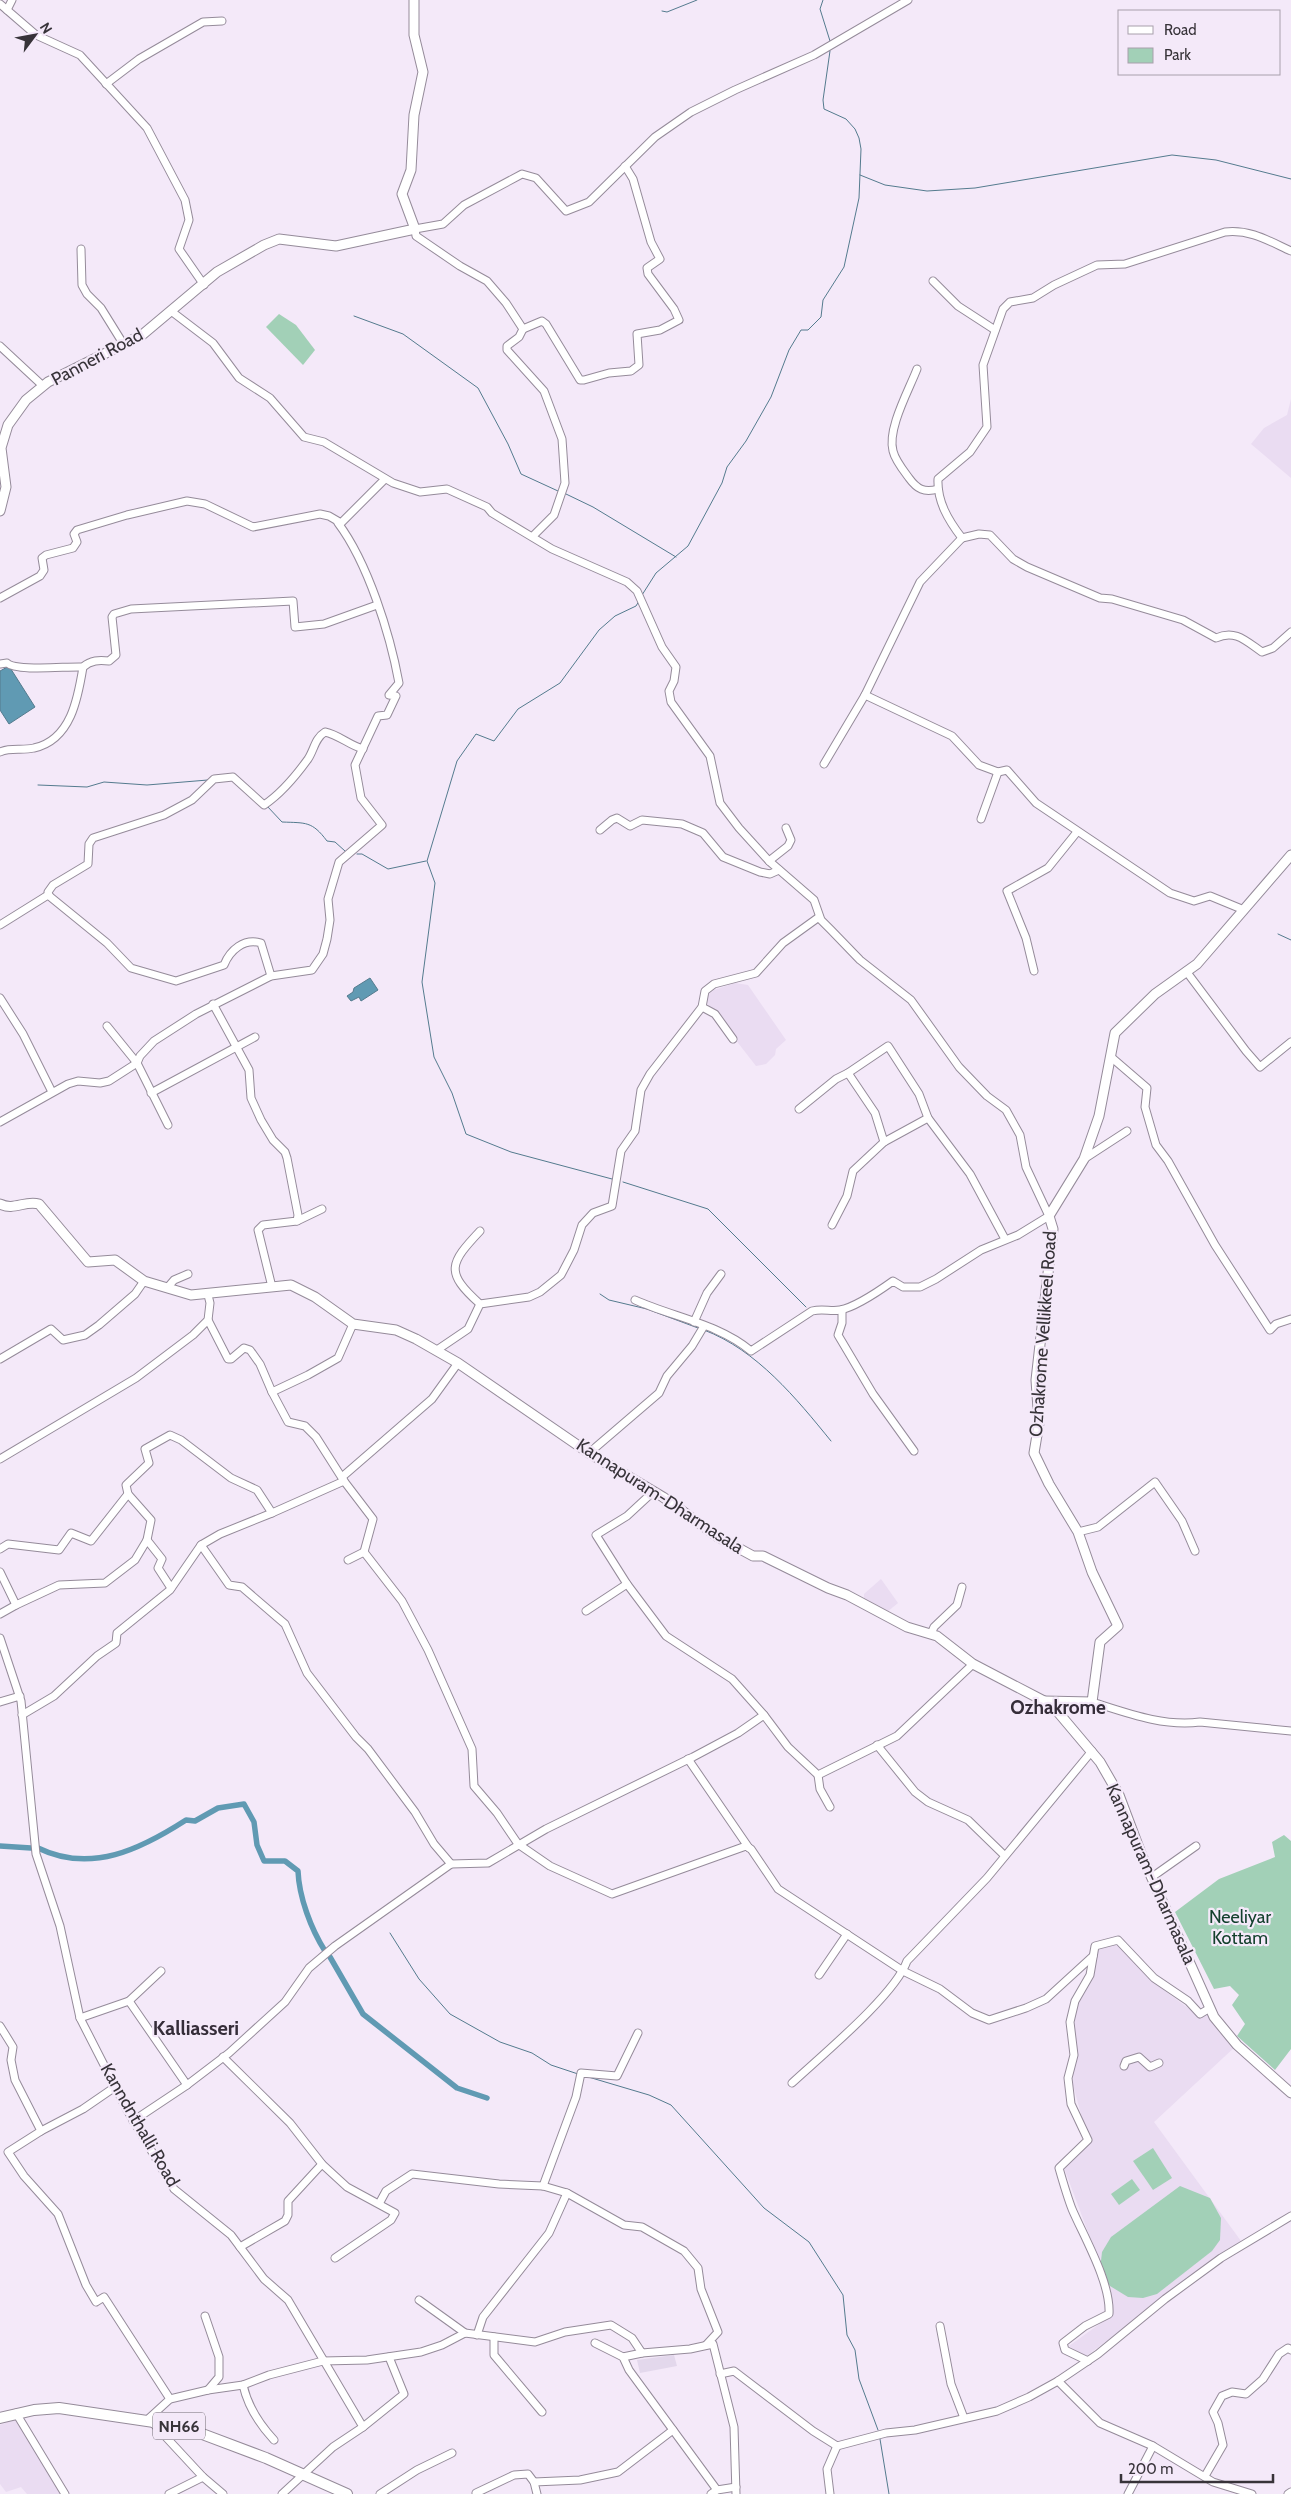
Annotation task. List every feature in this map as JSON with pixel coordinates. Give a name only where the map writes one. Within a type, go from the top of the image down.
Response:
[{"type":"highway","name":"NH66","points":[[0,2418],[16,2413],[59,2408],[180,2426],[347,2494]]},
{"type":"main road","points":[[414,0],[414,35],[423,72],[414,115],[411,170],[402,194],[415,229]]},
{"type":"main road","name":"Panneri Road","points":[[0,511],[6,488],[3,483],[1,448],[8,425],[26,400],[43,386],[84,363],[142,335],[189,295],[204,285],[217,272],[254,250],[280,239],[336,246],[415,229]]},
{"type":"main road","name":"Ozhakrome Vellikkeel Road","points":[[1092,1702],[1100,1642],[1118,1626],[1092,1572],[1078,1532],[1049,1484],[1034,1453],[1040,1423],[1036,1380],[1053,1229],[1049,1216],[1084,1158],[1099,1116],[1115,1033],[1155,994],[1197,964],[1291,855]]},
{"type":"main road","name":"Kannapuram-Dharmasala","points":[[0,1204],[10,1208],[32,1202],[39,1204],[88,1262],[98,1262],[111,1258],[144,1281],[191,1295],[208,1295],[291,1284],[316,1298],[353,1324],[396,1330],[458,1362],[589,1453],[654,1491],[694,1522],[754,1556],[763,1556],[828,1588],[847,1595],[908,1627],[930,1634],[951,1645],[973,1664],[1044,1701],[1057,1711],[1092,1751],[1119,1796],[1152,1877],[1210,2008],[1237,2045],[1291,2093]]},
{"type":"main road","points":[[1044,1701],[1092,1702]]},
{"type":"street","points":[[6,10],[12,0]]},
{"type":"street","points":[[523,329],[506,303],[487,281],[416,236],[415,229],[444,224],[464,205],[522,174],[536,178],[566,211],[589,202],[604,190],[625,166],[655,137],[691,112],[814,55],[908,0]]},
{"type":"street","points":[[0,4],[36,35],[80,55],[148,128],[185,200],[189,220],[179,249],[204,285]]},
{"type":"street","points":[[106,84],[140,59],[203,22],[222,21]]},
{"type":"street","points":[[533,536],[554,515],[565,484],[562,439],[544,391],[507,350],[507,346],[519,337],[523,329],[542,321],[546,324],[580,380],[584,380],[608,372],[631,370],[639,365],[637,334],[660,330],[680,320],[648,274],[647,268],[660,259],[652,242],[633,180],[625,166]]},
{"type":"street","points":[[962,538],[951,524],[940,500],[938,478],[970,452],[987,428],[983,365],[1003,309],[1010,302],[1033,298],[1054,285],[1097,265],[1125,264],[1225,232],[1238,231],[1254,234],[1291,251]]},
{"type":"street","points":[[80,248],[82,285],[87,294],[101,308],[124,345]]},
{"type":"street","points":[[933,281],[958,306],[995,330]]},
{"type":"street","points":[[171,311],[213,343],[240,378],[270,398],[304,437],[324,442],[385,479],[420,492],[447,489],[464,495],[552,549],[627,582],[637,591],[662,647],[676,667],[674,682],[669,691],[671,702],[710,756],[711,768],[720,803],[769,861],[814,900],[819,917],[860,960],[911,1000],[959,1067],[987,1096],[1006,1110],[1020,1135],[1026,1167],[1049,1216],[1018,1235],[981,1250],[920,1287],[903,1287],[893,1281],[872,1295],[842,1310],[824,1308],[812,1312],[797,1320],[762,1346],[752,1350],[743,1344],[702,1329],[694,1322],[635,1300]]},
{"type":"street","points":[[0,346],[43,386]]},
{"type":"street","points":[[917,369],[894,428],[893,450],[909,478],[919,490],[928,492],[938,489]]},
{"type":"street","points":[[338,523],[341,523],[385,479]]},
{"type":"street","points":[[0,598],[40,576],[44,570],[42,558],[46,555],[73,548],[76,542],[74,534],[77,530],[180,502],[187,501],[205,504],[253,527],[320,514],[329,516],[338,523],[352,541],[377,605],[396,664],[399,683],[389,695],[396,696],[393,707],[388,714],[378,716],[355,765],[361,798],[382,824],[338,862],[328,899],[330,920],[327,939],[323,954],[312,970],[271,976],[213,1004],[154,1041],[140,1056],[137,1063],[109,1081],[100,1083],[78,1081],[52,1092],[0,1122]]},
{"type":"street","points":[[824,764],[866,695],[920,582],[962,538],[978,534],[990,535],[1013,559],[1072,587],[1100,598],[1112,599],[1183,620],[1216,638],[1225,633],[1236,635],[1262,652],[1273,648],[1291,632]]},
{"type":"street","points":[[0,752],[8,749],[34,748],[58,734],[70,720],[84,668],[88,662],[109,661],[116,655],[112,617],[114,614],[131,609],[292,601],[295,627],[324,624],[377,605]]},
{"type":"street","points":[[0,664],[8,663],[14,666],[30,668],[84,668]]},
{"type":"street","points":[[866,695],[952,736],[979,765],[998,772],[1008,770],[1036,802],[1077,832],[1176,896],[1194,901],[1210,896],[1244,910]]},
{"type":"street","points":[[49,895],[48,892],[53,885],[88,864],[89,844],[93,838],[164,815],[192,800],[214,779],[232,777],[265,804],[283,791],[309,756],[319,736],[325,732],[335,734],[352,746],[363,750]]},
{"type":"street","points":[[981,819],[998,772]]},
{"type":"street","points":[[600,830],[617,818],[630,826],[642,820],[682,824],[703,833],[723,857],[760,872],[770,874],[779,870]]},
{"type":"street","points":[[769,861],[788,846],[791,840],[786,828]]},
{"type":"street","points":[[1034,971],[1026,938],[1007,891],[1048,868],[1077,832]]},
{"type":"street","points":[[49,895],[106,943],[131,968],[176,981],[224,965],[229,952],[241,945],[257,942],[262,943],[271,976]]},
{"type":"street","points":[[0,925],[49,895]]},
{"type":"street","points":[[480,1231],[458,1255],[456,1264],[461,1287],[480,1304],[529,1297],[540,1292],[561,1275],[582,1225],[593,1213],[612,1206],[621,1151],[635,1132],[641,1090],[656,1067],[702,1007],[705,991],[714,984],[756,973],[783,943],[819,917]]},
{"type":"street","points":[[1186,971],[1260,1067],[1291,1042]]},
{"type":"street","points":[[0,998],[23,1034],[52,1092]]},
{"type":"street","points":[[213,1004],[249,1070],[252,1098],[261,1120],[273,1140],[286,1152],[298,1215],[297,1221]]},
{"type":"street","points":[[702,1007],[715,1014],[733,1039]]},
{"type":"street","points":[[107,1026],[137,1063],[168,1125]]},
{"type":"street","points":[[151,1093],[255,1036]]},
{"type":"street","points":[[799,1109],[836,1079],[888,1046],[919,1094],[928,1118],[970,1174],[1005,1239]]},
{"type":"street","points":[[1111,1057],[1147,1088],[1144,1107],[1156,1145],[1168,1161],[1215,1245],[1270,1330],[1276,1324],[1291,1319]]},
{"type":"street","points":[[848,1073],[875,1113],[884,1142]]},
{"type":"street","points":[[832,1225],[847,1196],[853,1170],[884,1142],[928,1118]]},
{"type":"street","points":[[1084,1158],[1127,1130]]},
{"type":"street","points":[[272,1286],[258,1230],[263,1225],[297,1221],[322,1209]]},
{"type":"street","points":[[168,1287],[174,1280],[188,1274]]},
{"type":"street","points":[[694,1322],[707,1293],[721,1274]]},
{"type":"street","points":[[0,1359],[51,1329],[62,1340],[85,1335],[135,1294],[144,1281]]},
{"type":"street","points":[[208,1295],[210,1303],[208,1320],[228,1359],[231,1359],[244,1348],[250,1350],[260,1364],[285,1418],[288,1422],[305,1426],[316,1437],[343,1479],[373,1519],[364,1552],[348,1560]]},
{"type":"street","points":[[437,1350],[468,1328],[480,1304]]},
{"type":"street","points":[[842,1310],[842,1323],[838,1335],[873,1394],[914,1450]]},
{"type":"street","points":[[0,1459],[136,1378],[193,1335],[208,1320]]},
{"type":"street","points":[[272,1392],[338,1358],[353,1324]]},
{"type":"street","points":[[589,1453],[659,1393],[667,1376],[692,1346],[696,1336],[702,1329]]},
{"type":"street","points":[[22,1714],[54,1696],[90,1662],[116,1643],[117,1633],[171,1588],[201,1545],[220,1534],[343,1479],[432,1399],[458,1362]]},
{"type":"street","points":[[0,1614],[60,1585],[105,1583],[135,1560],[147,1540],[151,1520],[128,1494],[126,1485],[149,1463],[145,1449],[170,1436],[176,1436],[231,1478],[257,1490],[272,1512]]},
{"type":"street","points":[[1078,1532],[1098,1527],[1155,1482],[1182,1521],[1195,1551]]},
{"type":"street","points":[[654,1491],[627,1516],[596,1535],[627,1584],[666,1636],[732,1679],[764,1715],[788,1747],[818,1775],[820,1789],[830,1807]]},
{"type":"street","points":[[0,1548],[8,1544],[59,1550],[71,1533],[91,1541],[128,1494]]},
{"type":"street","points":[[147,1540],[162,1559],[158,1568],[171,1588]]},
{"type":"street","points":[[201,1545],[229,1585],[242,1587],[285,1624],[307,1673],[415,1812],[434,1844],[451,1864]]},
{"type":"street","points":[[364,1552],[402,1601],[428,1650],[472,1749],[474,1786],[497,1813],[518,1844],[550,1866],[612,1894],[746,1846],[749,1848]]},
{"type":"street","points":[[0,1572],[16,1605]]},
{"type":"street","points":[[586,1611],[627,1584]]},
{"type":"street","points":[[930,1634],[934,1627],[957,1605],[962,1587]]},
{"type":"street","name":"Kanndnthalli Road","points":[[0,1638],[2,1651],[20,1696],[36,1854],[60,1926],[80,2018],[133,2121],[174,2189],[231,2236],[264,2279],[288,2300],[363,2427]]},
{"type":"street","points":[[818,1775],[898,1736],[973,1664]]},
{"type":"street","points":[[0,1702],[20,1696]]},
{"type":"street","points":[[1092,1702],[1168,1722],[1186,1724],[1200,1722],[1291,1731]]},
{"type":"street","points":[[133,2121],[187,2085],[223,2057],[285,2002],[309,1968],[328,1952],[451,1864],[488,1863],[518,1844],[738,1733],[764,1715]]},
{"type":"street","points":[[877,1745],[915,1792],[928,1802],[968,1820],[1004,1855]]},
{"type":"street","points":[[792,2083],[871,2009],[903,1972],[906,1961],[987,1878],[1004,1855],[1026,1833],[1092,1751]]},
{"type":"street","points":[[688,1759],[778,1889],[903,1972],[940,1989],[972,2013],[989,2020],[1026,2008],[1046,1999],[1093,1956]]},
{"type":"street","points":[[1152,1877],[1196,1846]]},
{"type":"street","points":[[818,1975],[847,1934]]},
{"type":"street","points":[[1088,2361],[1065,2350],[1063,2343],[1084,2326],[1109,2314],[1110,2307],[1100,2275],[1072,2209],[1059,2168],[1088,2140],[1071,2104],[1068,2078],[1074,2055],[1070,2022],[1074,2001],[1090,1975],[1095,1946],[1118,1940],[1154,1978],[1188,2001],[1200,2014],[1210,2008]]},
{"type":"street","points":[[80,2018],[129,2000],[161,1970]]},
{"type":"street","points":[[129,2000],[187,2085]]},
{"type":"street","points":[[0,2026],[13,2047],[11,2060],[14,2080],[41,2131]]},
{"type":"street","points":[[543,2186],[576,2097],[580,2076],[617,2076],[638,2032]]},
{"type":"street","points":[[223,2057],[290,2123],[322,2164],[347,2187],[380,2202],[396,2213],[391,2220],[335,2258]]},
{"type":"street","points":[[1124,2066],[1126,2061],[1139,2057],[1150,2067],[1159,2063]]},
{"type":"street","points":[[115,2087],[83,2109],[41,2131],[8,2152],[24,2176],[58,2214],[86,2285],[96,2302],[104,2297],[170,2399]]},
{"type":"street","points":[[240,2247],[285,2221],[288,2214],[288,2201],[322,2164]]},
{"type":"street","points":[[380,2202],[386,2191],[412,2174],[499,2184],[543,2186],[567,2193],[624,2225],[642,2227],[684,2251],[698,2268],[701,2289],[718,2332],[706,2346]]},
{"type":"street","points":[[477,2335],[482,2317],[549,2233],[567,2193]]},
{"type":"street","points":[[720,2374],[734,2371],[813,2431],[837,2446],[886,2433],[915,2430],[1004,2408],[1058,2381],[1088,2361],[1165,2299],[1221,2258],[1291,2216]]},
{"type":"street","points":[[419,2300],[465,2333],[535,2342],[565,2332],[611,2325],[632,2338],[642,2353]]},
{"type":"street","points":[[205,2316],[219,2357],[219,2377],[208,2390]]},
{"type":"street","points":[[940,2326],[951,2384],[964,2418]]},
{"type":"street","points":[[222,2494],[149,2421],[170,2399],[208,2390],[243,2385],[269,2375],[323,2361],[389,2357],[421,2352],[442,2345],[465,2333]]},
{"type":"street","points":[[494,2337],[494,2355],[542,2412]]},
{"type":"street","points":[[595,2343],[623,2357],[673,2430],[706,2472],[714,2492],[736,2490],[734,2427],[713,2344],[623,2357]]},
{"type":"street","points":[[1205,2476],[1223,2445],[1218,2423],[1213,2412],[1222,2396],[1232,2392],[1246,2394],[1262,2379],[1279,2354],[1288,2348],[1291,2350]]},
{"type":"street","points":[[282,2494],[333,2447],[363,2427],[404,2394],[389,2357]]},
{"type":"street","points":[[1058,2381],[1100,2424],[1153,2446],[1213,2482],[1252,2494]]},
{"type":"street","points":[[243,2385],[246,2400],[256,2417],[274,2440]]},
{"type":"street","points":[[16,2413],[65,2494]]},
{"type":"street","points":[[534,2482],[580,2480],[618,2472],[673,2430]]},
{"type":"street","points":[[830,2494],[827,2469],[837,2446]]},
{"type":"street","points":[[1128,2494],[1153,2446]]},
{"type":"street","points":[[380,2494],[417,2470],[452,2453]]},
{"type":"street","points":[[476,2493],[514,2475],[528,2474],[534,2482],[537,2494]]},
{"type":"street","points":[[169,2494],[202,2476]]},
{"type":"shaded area","points":[[1291,399],[1291,478],[1251,444],[1264,428],[1287,415]]},
{"type":"shaded area","points":[[735,983],[748,985],[786,1040],[776,1049],[775,1055],[766,1064],[756,1066],[707,1003],[708,995],[714,990]]},
{"type":"shaded area","points":[[881,1579],[898,1603],[887,1612],[864,1599],[864,1594]]},
{"type":"shaded area","points":[[1115,1941],[1153,1982],[1196,2014],[1210,2008],[1237,2045],[1154,2122],[1241,2241],[1085,2357],[1069,2346],[1112,2315],[1091,2240],[1064,2168],[1088,2140],[1073,2085],[1075,2016],[1095,1946]]},
{"type":"shaded area","points":[[674,2355],[677,2366],[640,2373],[637,2360]]},
{"type":"shaded area","points":[[15,2419],[62,2494],[27,2494],[21,2487],[6,2492],[0,2484],[0,2425]]},
{"type":"green space","points":[[279,314],[296,325],[315,350],[303,365],[266,327]]},
{"type":"green space","name":"Neeliyar Kottam","points":[[1284,1835],[1291,1841],[1291,2049],[1275,2070],[1237,2036],[1245,2024],[1232,2005],[1239,1995],[1230,1986],[1214,1989],[1175,1912],[1219,1879],[1275,1857],[1272,1842]]},
{"type":"green space","points":[[1153,2148],[1172,2178],[1153,2190],[1133,2161]]},
{"type":"green space","points":[[1132,2179],[1140,2190],[1119,2205],[1111,2194]]},
{"type":"green space","points":[[1180,2186],[1210,2198],[1221,2218],[1220,2240],[1212,2251],[1157,2294],[1143,2298],[1128,2297],[1110,2286],[1100,2270],[1102,2252],[1111,2237]]},
{"type":"water","points":[[9,666],[35,707],[9,724],[0,710],[0,671]]},
{"type":"water","points":[[370,978],[378,990],[361,1001],[359,997],[351,1001],[347,996],[353,992],[354,988]]},
{"type":"waterway","points":[[662,11],[667,12],[697,0]]},
{"type":"waterway","points":[[823,0],[820,9],[830,41]]},
{"type":"waterway","points":[[642,595],[656,573],[688,546],[722,483],[727,467],[746,441],[771,397],[789,350],[801,330],[808,330],[821,317],[823,300],[844,267],[859,198],[861,149],[855,129],[846,119],[824,109],[823,100],[830,51]]},
{"type":"waterway","points":[[860,175],[885,185],[927,191],[975,188],[1172,155],[1216,160],[1291,179]]},
{"type":"waterway","points":[[354,316],[403,334],[478,388],[508,444],[521,474],[558,491]]},
{"type":"waterway","points":[[566,494],[593,507],[676,557]]},
{"type":"waterway","points":[[612,1179],[511,1152],[466,1134],[452,1093],[434,1057],[422,982],[435,883],[427,861],[457,761],[476,734],[494,741],[518,709],[560,683],[599,630],[615,616],[636,606],[639,601]]},
{"type":"waterway","points":[[38,785],[87,787],[104,782],[147,785],[208,780]]},
{"type":"waterway","points":[[267,806],[282,822],[308,824],[322,834],[327,841],[335,842],[345,851]]},
{"type":"waterway","points":[[357,854],[362,854],[388,869],[426,861]]},
{"type":"waterway","points":[[1278,934],[1291,940]]},
{"type":"waterway","points":[[623,1182],[708,1209],[806,1307]]},
{"type":"waterway","points":[[600,1294],[609,1300],[647,1309],[698,1328]]},
{"type":"waterway","points":[[704,1330],[723,1339],[758,1363],[804,1408],[831,1441]]},
{"type":"waterway","points":[[38,1848],[77,1859],[115,1855],[151,1840],[186,1820],[195,1821],[218,1808],[244,1804],[254,1822],[257,1845],[264,1861],[285,1861],[298,1871],[307,1912],[315,1933],[325,1951]]},
{"type":"waterway","points":[[0,1846],[31,1848]]},
{"type":"waterway","points":[[390,1933],[419,1979],[450,2014],[500,2042],[532,2053],[551,2065],[578,2074]]},
{"type":"waterway","points":[[330,1957],[363,2014],[457,2088],[487,2098]]},
{"type":"waterway","points":[[585,2076],[649,2095],[671,2105],[764,2208],[809,2242],[843,2295],[847,2335],[855,2350],[859,2379],[878,2430]]},
{"type":"waterway","points":[[880,2439],[889,2494]]},
{"type":"district","name":"Ozhakrome","points":[[1058,1707]]},
{"type":"district","name":"Kalliasseri","points":[[196,2028]]}]
